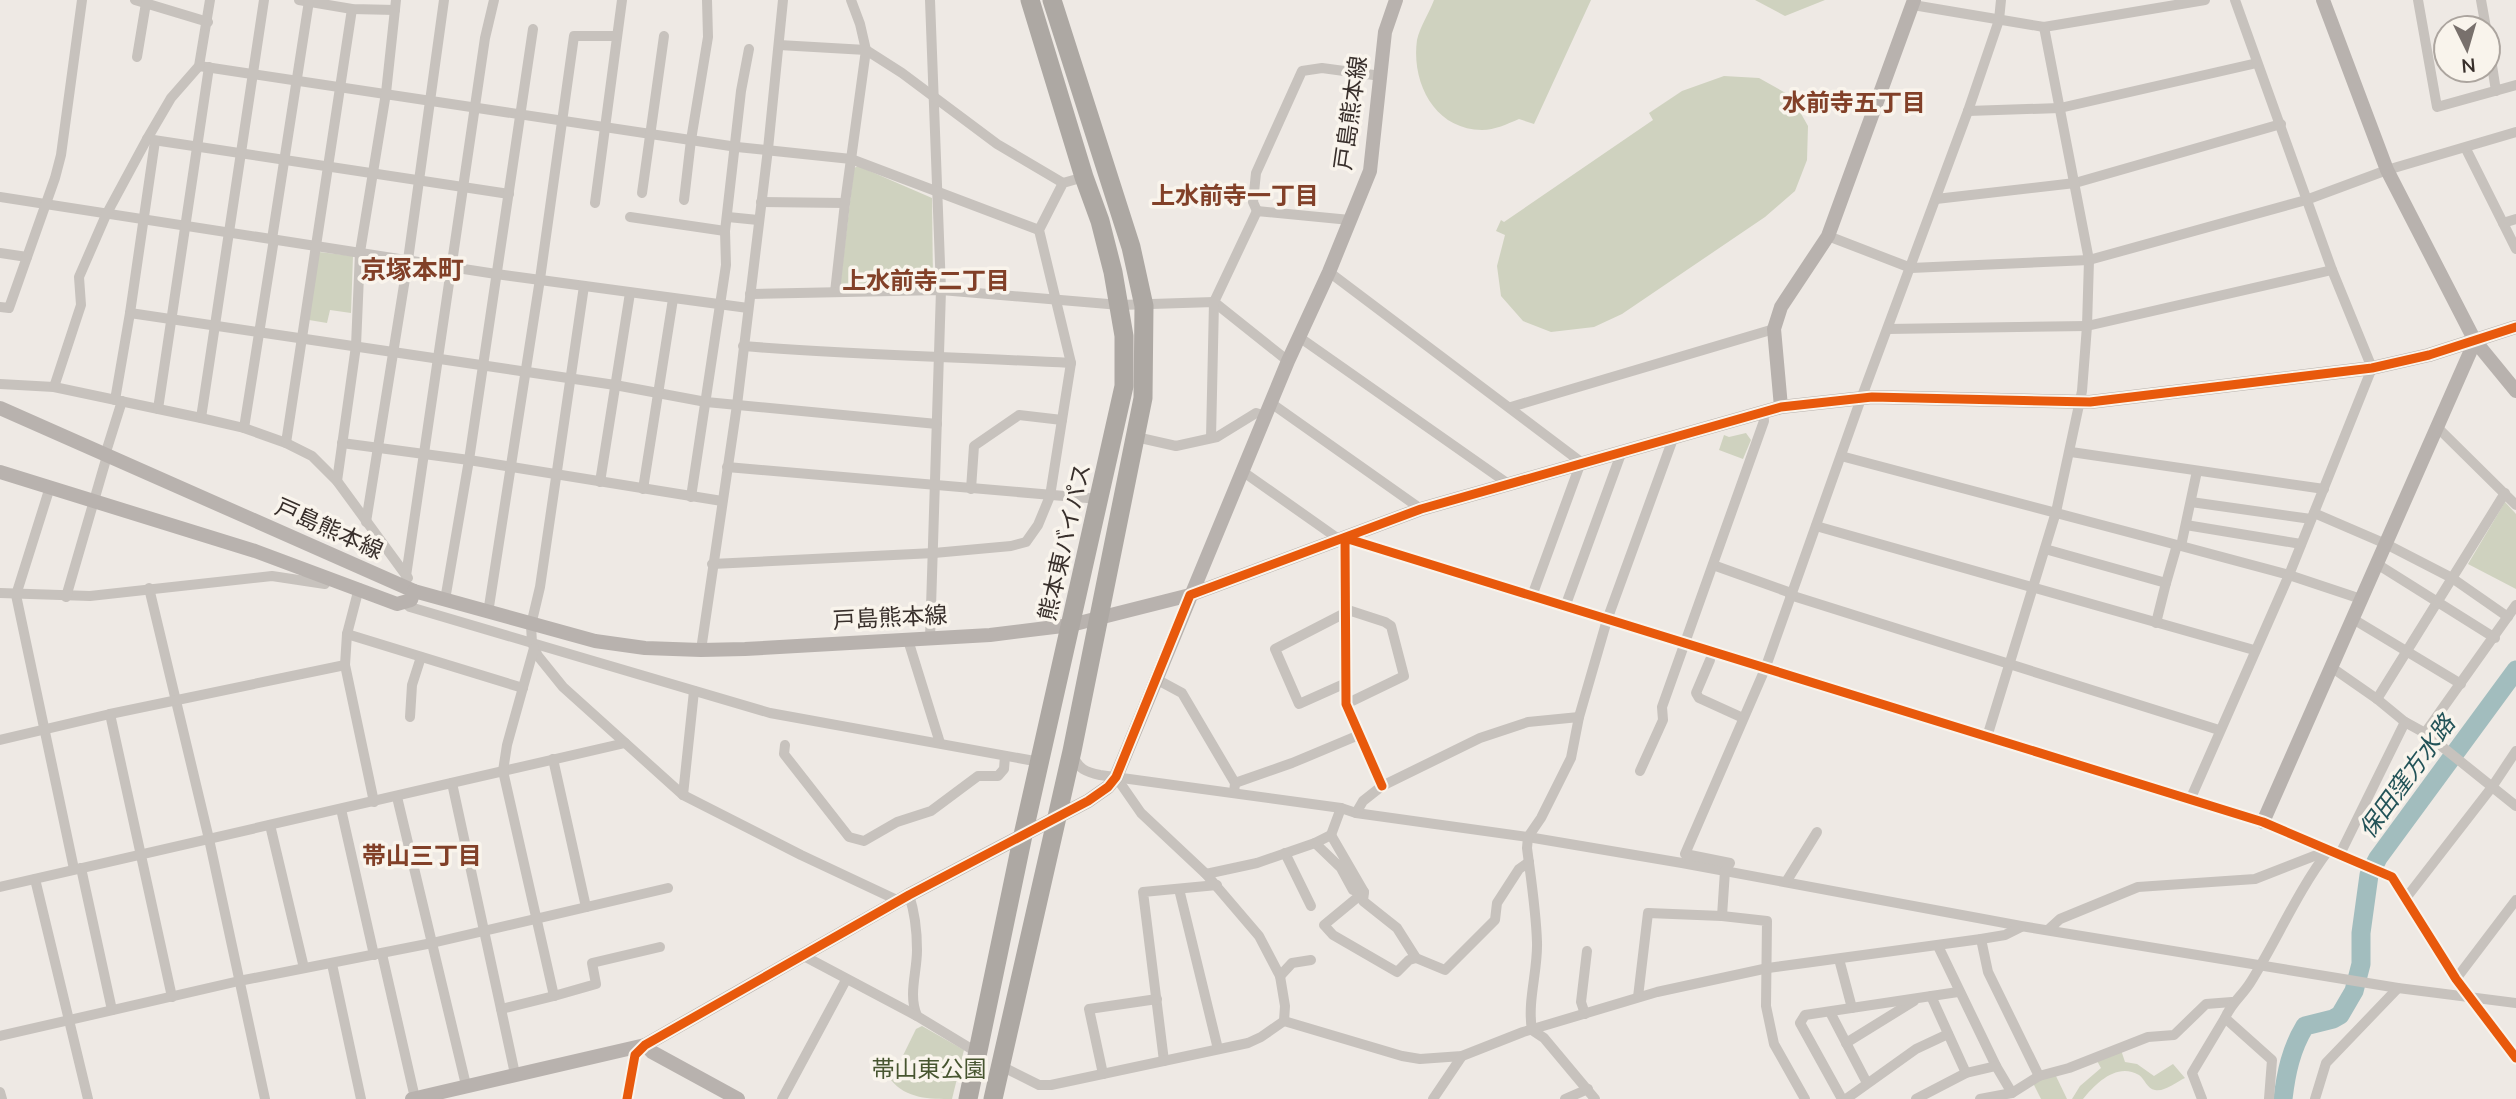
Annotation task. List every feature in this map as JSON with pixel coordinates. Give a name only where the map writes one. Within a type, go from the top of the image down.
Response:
[{"type":"highway","name":"熊本東バイパス","points":[[968,1099],[1023,835],[1124,386],[1124,336],[1120,305],[1100,220],[1084,177],[1030,0]]},
{"type":"highway","name":"熊本東バイパス","points":[[993,1099],[1072,751],[1143,398],[1144,306],[1131,247],[1052,0]]},
{"type":"street","points":[[0,307],[9,308],[61,155],[82,0]]},
{"type":"street","points":[[135,0],[208,22]]},
{"type":"street","points":[[158,409],[197,147],[210,0]]},
{"type":"street","points":[[201,418],[264,0]]},
{"type":"street","points":[[366,522],[408,260],[444,0]]},
{"type":"street","points":[[406,576],[440,360],[485,38],[494,0]]},
{"type":"street","points":[[595,203],[622,0]]},
{"type":"street","points":[[684,200],[708,37],[707,0]]},
{"type":"street","points":[[701,650],[737,405],[783,0]]},
{"type":"street","points":[[835,292],[866,50],[860,24],[850,0]]},
{"type":"street","points":[[930,0],[942,290],[930,639]]},
{"type":"street","name":"戸島熊本線","points":[[0,408],[414,591],[531,625],[624,646],[701,650],[930,639],[1071,625],[1191,595],[1370,171],[1385,32],[1396,0]]},
{"type":"street","points":[[1722,916],[1725,871],[1730,863],[1685,854],[1765,669],[1968,111],[1999,20],[2001,0]]},
{"type":"street","points":[[1781,407],[1774,329],[1781,307],[1828,236],[1913,3],[2044,27],[2205,0]]},
{"type":"street","points":[[2190,800],[2313,516],[2372,368],[2332,270],[2235,0]]},
{"type":"street","points":[[2323,0],[2387,170],[2475,341],[2516,391]]},
{"type":"street","points":[[2418,0],[2437,107],[2516,85]]},
{"type":"street","points":[[244,428],[297,79],[304,1],[352,9],[396,5],[386,93],[360,252],[356,346],[337,481]]},
{"type":"street","points":[[137,57],[146,3]]},
{"type":"street","points":[[286,443],[352,9]]},
{"type":"street","points":[[1987,737],[2056,512],[2081,402],[2087,326],[2088,260],[2044,27]]},
{"type":"street","points":[[445,600],[470,460],[533,29]]},
{"type":"street","points":[[488,613],[540,279],[574,36],[617,36]]},
{"type":"street","points":[[642,194],[664,36]]},
{"type":"street","points":[[779,44],[866,50],[902,73],[998,144],[1063,183],[1084,177]]},
{"type":"street","points":[[691,497],[726,265],[725,231],[737,147],[741,91],[749,49]]},
{"type":"street","points":[[1968,111],[2060,108],[2257,63]]},
{"type":"street","points":[[204,66],[737,147],[851,159],[1039,230]]},
{"type":"street","points":[[54,387],[81,305],[79,277],[106,215],[151,140],[171,98],[204,66]]},
{"type":"street","points":[[1211,438],[1214,302],[1257,211],[1253,202],[1256,173],[1302,71],[1322,68],[1381,76]]},
{"type":"street","points":[[2495,84],[2496,91]]},
{"type":"street","points":[[1936,199],[2075,183],[2281,124]]},
{"type":"street","points":[[1828,236],[1911,268],[2088,260],[2306,200],[2387,170],[2466,149],[2516,132]]},
{"type":"street","points":[[151,140],[509,194]]},
{"type":"street","points":[[66,597],[94,502],[118,401],[151,140]]},
{"type":"street","points":[[2466,149],[2516,249]]},
{"type":"street","points":[[712,564],[934,553],[1011,546],[1026,542],[1038,525],[1050,496],[1071,363],[1039,230],[1063,183]]},
{"type":"street","points":[[0,197],[496,274],[748,308]]},
{"type":"street","points":[[761,202],[845,203]]},
{"type":"street","points":[[1257,211],[1350,220]]},
{"type":"street","points":[[630,217],[725,231]]},
{"type":"street","points":[[728,217],[758,220]]},
{"type":"street","points":[[2503,223],[2516,219]]},
{"type":"street","points":[[0,253],[27,257]]},
{"type":"street","points":[[1888,330],[2087,326],[2332,270]]},
{"type":"street","points":[[1329,272],[1581,462]]},
{"type":"street","points":[[554,996],[503,771],[507,745],[533,646],[531,625],[540,587],[558,474],[584,286]]},
{"type":"street","points":[[750,294],[942,290],[1120,305],[1214,302],[1288,361]]},
{"type":"street","points":[[600,482],[630,293]]},
{"type":"street","points":[[643,489],[673,299]]},
{"type":"street","points":[[130,313],[615,385],[706,402],[937,424]]},
{"type":"street","points":[[627,1099],[635,1055],[645,1045],[904,898],[1055,820],[1108,787],[1116,777],[1191,595],[1421,509],[1781,407],[1862,398],[2081,402],[2372,368],[2429,355],[2516,327]]},
{"type":"street","points":[[1511,407],[1774,329]]},
{"type":"street","points":[[1299,337],[1507,483]]},
{"type":"street","points":[[2263,822],[2475,341]]},
{"type":"street","points":[[743,345],[837,354],[1071,363]]},
{"type":"street","points":[[0,384],[54,387],[244,428],[286,443],[312,456],[337,481],[414,591],[411,600],[397,604],[256,551],[0,472]]},
{"type":"street","points":[[1136,437],[1176,446],[1211,438],[1256,412],[1268,409],[1421,509]]},
{"type":"street","points":[[1640,771],[1663,720],[1661,707],[1764,421],[1763,411]]},
{"type":"street","points":[[971,489],[974,446],[1019,415],[1062,420]]},
{"type":"street","points":[[2437,426],[2516,505]]},
{"type":"street","points":[[1595,1099],[1544,1038],[1532,1030],[1530,1017],[1537,941],[1528,862],[1528,837],[1541,818],[1571,758],[1579,717],[1607,620],[1674,436]]},
{"type":"street","points":[[342,443],[510,466],[722,501]]},
{"type":"street","points":[[1565,607],[1623,450]]},
{"type":"street","points":[[2071,452],[2324,489]]},
{"type":"street","points":[[1841,456],[2179,545],[2288,575],[2361,599]]},
{"type":"street","points":[[1532,596],[1581,462]]},
{"type":"street","points":[[726,467],[1099,499]]},
{"type":"street","points":[[1242,471],[1343,539],[2263,822],[2392,877],[2456,979],[2516,1058]]},
{"type":"street","points":[[2156,623],[2166,583],[2186,525],[2197,471]]},
{"type":"street","points":[[50,487],[16,595],[44,730],[112,1010]]},
{"type":"street","points":[[2377,699],[2505,493]]},
{"type":"street","points":[[2191,502],[2313,516],[2386,544],[2452,579],[2508,617]]},
{"type":"street","points":[[2186,525],[2301,544]]},
{"type":"street","points":[[1816,526],[2254,650]]},
{"type":"street","points":[[1343,539],[1346,704],[1382,786]]},
{"type":"street","points":[[2045,549],[2166,583]]},
{"type":"street","points":[[2377,564],[2495,638]]},
{"type":"street","points":[[1713,565],[1791,594],[2220,730]]},
{"type":"street","points":[[0,593],[66,597],[122,594],[149,588],[272,576],[282,580],[315,581],[343,590],[359,588]]},
{"type":"street","points":[[149,588],[209,839],[265,1099]]},
{"type":"street","points":[[359,588],[347,634],[345,665],[374,802]]},
{"type":"street","points":[[404,603],[533,646],[770,713],[1041,762]]},
{"type":"street","points":[[2425,733],[2516,605]]},
{"type":"street","points":[[1346,683],[1298,704],[1275,649],[1345,611],[1391,626],[1404,676],[1346,704]]},
{"type":"street","points":[[2353,619],[2461,684]]},
{"type":"street","points":[[347,634],[523,688]]},
{"type":"street","points":[[908,640],[940,743]]},
{"type":"street","points":[[533,646],[546,668],[563,687],[683,795],[801,855],[904,898],[916,928],[913,1002],[916,1016]]},
{"type":"street","points":[[410,717],[412,685],[421,657]]},
{"type":"street","points":[[1710,660],[1696,693],[1699,698],[1743,718]]},
{"type":"street","points":[[0,740],[345,665]]},
{"type":"street","points":[[2331,667],[2445,748],[2516,806]]},
{"type":"street","points":[[1156,679],[1182,693],[1234,788]]},
{"type":"street","points":[[683,795],[694,691]]},
{"type":"street","points":[[110,714],[172,997]]},
{"type":"street","points":[[1356,813],[1363,801],[1382,786],[1480,738],[1511,726],[1551,718],[1579,717]]},
{"type":"street","points":[[2340,854],[2405,722]]},
{"type":"street","points":[[1234,788],[1359,735]]},
{"type":"street","points":[[0,887],[625,743]]},
{"type":"street","points":[[785,745],[784,754],[849,837],[864,841],[897,822],[931,811],[978,776],[998,776],[1004,769],[1005,756]]},
{"type":"street","points":[[1072,751],[1077,765],[1087,773],[1234,788],[1356,813],[1528,837],[2021,926],[2398,988],[2516,1003]]},
{"type":"street","points":[[2406,898],[2492,787],[2516,751]]},
{"type":"street","points":[[553,759],[586,907]]},
{"type":"street","points":[[1116,777],[1141,813],[1217,885],[1259,936],[1280,976],[1283,1021]]},
{"type":"street","points":[[452,783],[515,1074]]},
{"type":"street","points":[[397,797],[463,1090]]},
{"type":"street","points":[[1206,874],[1257,863],[1315,843],[1331,835],[1341,808]]},
{"type":"street","points":[[341,809],[413,1099],[463,1090],[515,1074],[645,1045]]},
{"type":"street","points":[[270,825],[304,968]]},
{"type":"street","points":[[1786,882],[1817,832]]},
{"type":"street","points":[[1331,835],[1364,892],[1363,901],[1397,928],[1416,958],[1445,970],[1495,920],[1497,903],[1528,862]]},
{"type":"street","points":[[1315,843],[1341,869],[1353,890]]},
{"type":"street","points":[[2048,930],[2060,919],[2138,887],[2255,879],[2328,851]]},
{"type":"street","points":[[2202,1099],[2192,1073],[2232,1002],[2248,986],[2312,872],[2328,851]]},
{"type":"street","points":[[1284,853],[1311,906]]},
{"type":"street","points":[[35,879],[88,1099]]},
{"type":"street","points":[[1164,1061],[1143,892],[1217,885]]},
{"type":"street","points":[[0,1036],[239,981],[432,943],[668,888]]},
{"type":"street","points":[[1179,889],[1218,1049]]},
{"type":"street","points":[[1364,892],[1324,925],[1333,935],[1397,972],[1409,960],[1416,958]]},
{"type":"street","points":[[2456,979],[2516,900]]},
{"type":"street","points":[[1638,998],[1648,913],[1768,921],[1766,1006],[1774,1044],[1805,1099]]},
{"type":"street","points":[[1001,1066],[1039,1085],[1248,1043],[1283,1021],[1402,1056],[1420,1059],[1462,1056],[1532,1030],[1638,998],[1768,968],[1981,939],[2005,934],[2021,926]]},
{"type":"street","points":[[1981,939],[1988,972],[2039,1076]]},
{"type":"street","points":[[1938,946],[1958,992],[2012,1093]]},
{"type":"street","points":[[501,1009],[596,984],[592,963],[660,947]]},
{"type":"street","points":[[1585,1014],[1581,1002],[1587,951]]},
{"type":"street","points":[[802,955],[916,1016],[978,1054]]},
{"type":"street","points":[[1280,976],[1292,963],[1311,960]]},
{"type":"street","points":[[1839,960],[1852,1008]]},
{"type":"street","points":[[332,964],[361,1099]]},
{"type":"street","points":[[782,1099],[846,980]]},
{"type":"street","points":[[2315,1099],[2326,1063],[2398,988]]},
{"type":"street","points":[[1948,1034],[1916,1049],[1844,1099],[1800,1023],[1805,1015],[1958,992]]},
{"type":"street","points":[[1931,996],[1966,1073]]},
{"type":"street","points":[[1846,1043],[1916,998]]},
{"type":"street","points":[[1103,1074],[1089,1009],[1157,999]]},
{"type":"street","points":[[1980,1099],[2012,1093],[2039,1076],[2069,1068],[2148,1037],[2174,1035],[2206,1004],[2232,1002]]},
{"type":"street","points":[[1830,1012],[1867,1083]]},
{"type":"street","points":[[2225,1018],[2272,1060],[2269,1099]]},
{"type":"street","points":[[645,1045],[652,1052],[738,1099]]},
{"type":"street","points":[[1433,1099],[1462,1056]]},
{"type":"street","points":[[1916,1099],[1966,1073],[1996,1066]]},
{"type":"street","points":[[1565,1099],[1588,1089]]},
{"type":"street","points":[[0,1092],[2,1099]]},
{"type":"green space","points":[[1434,0],[1591,0],[1534,124],[1519,119],[1482,130],[1465,128],[1439,113],[1423,87],[1416,56],[1418,35]]},
{"type":"green space","points":[[1755,0],[1825,0],[1785,16]]},
{"type":"green space","points":[[1724,76],[1759,78],[1791,96],[1808,126],[1807,160],[1795,191],[1765,217],[1622,314],[1594,327],[1551,332],[1523,321],[1501,296],[1497,266],[1505,235],[1496,231],[1501,220],[1504,222],[1653,120],[1649,113],[1682,91]]},
{"type":"green space","points":[[858,166],[932,198],[933,282],[840,286],[854,168]]},
{"type":"green space","points":[[319,252],[353,256],[351,313],[330,310],[327,323],[309,320]]},
{"type":"green space","points":[[1746,433],[1751,440],[1743,459],[1719,450],[1724,435],[1729,437]]},
{"type":"green space","points":[[2505,502],[2516,514],[2516,589],[2468,564]]},
{"type":"green space","name":"帯山東公園","points":[[922,1026],[964,1050],[952,1099],[911,1094],[891,1080],[916,1029]]},
{"type":"green space","points":[[2121,1050],[2125,1062],[2137,1064],[2154,1076],[2173,1064],[2185,1078],[2167,1088],[2155,1090],[2139,1075],[2123,1071],[2108,1076],[2083,1099],[2072,1099],[2080,1086],[2101,1068],[2096,1059]]},
{"type":"green space","points":[[2055,1074],[2067,1099],[2041,1099],[2033,1083]]},
{"type":"waterway","name":"保田窪方水路","points":[[2283,1099],[2290,1061],[2305,1026],[2340,1015],[2354,991],[2361,964],[2361,933],[2369,875],[2378,858],[2516,670]]},
{"type":"cycle path","points":[[627,1099],[635,1055],[645,1045],[909,895],[1088,801],[1108,787],[1116,777],[1190,595],[1421,509],[1781,407],[1872,397],[2090,402],[2372,368],[2429,355],[2516,327]]},
{"type":"cycle path","points":[[1382,786],[1346,704],[1345,538],[2263,822],[2392,877],[2456,979],[2516,1058]]},
{"type":"district","name":"水前寺五丁目","points":[[1854,103]]},
{"type":"district","name":"上水前寺一丁目","points":[[1235,196]]},
{"type":"district","name":"京塚本町","points":[[412,270]]},
{"type":"district","name":"上水前寺二丁目","points":[[926,281]]},
{"type":"district","name":"帯山三丁目","points":[[422,856]]}]
